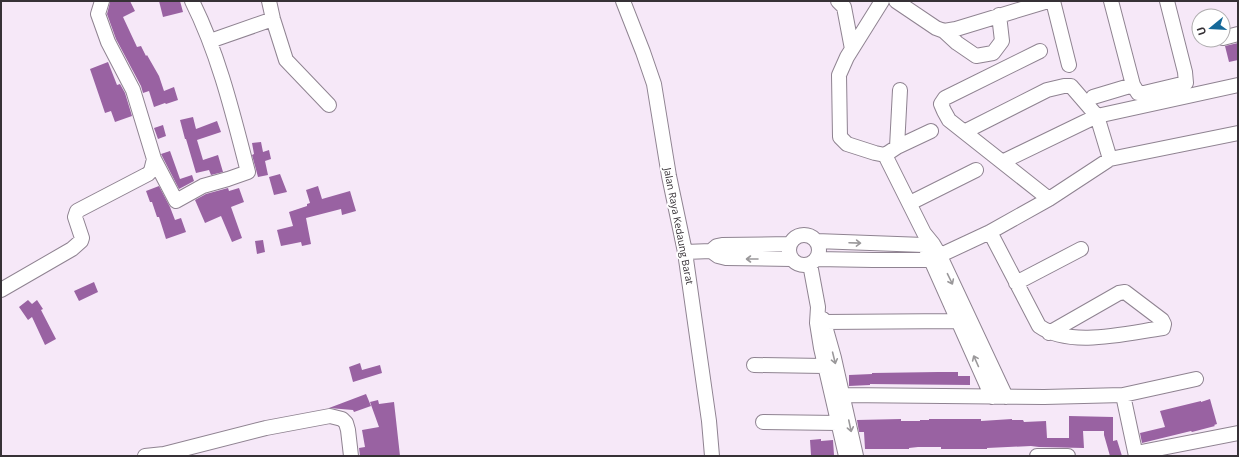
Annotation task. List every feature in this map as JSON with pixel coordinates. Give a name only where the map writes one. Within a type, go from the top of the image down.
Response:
[{"type":"street","points":[[102,1],[98,14],[108,42],[133,90],[154,159],[176,201],[203,186],[248,172],[236,126],[210,41],[192,1]]},
{"type":"street","points":[[269,1],[286,60],[329,105]]},
{"type":"street","name":"Jalan Raya Kedaung Barat","points":[[623,1],[644,52],[654,84],[669,176],[686,252],[709,421],[712,456]]},
{"type":"street","points":[[838,1],[844,7],[848,56]]},
{"type":"street","points":[[882,1],[848,56],[839,75],[840,138],[847,144],[885,155],[897,147],[932,131]]},
{"type":"street","points":[[896,1],[936,28],[944,30],[956,29],[1048,1]]},
{"type":"street","points":[[1053,1],[1069,65]]},
{"type":"street","points":[[1111,1],[1133,86],[1138,93],[1144,93],[1186,83],[1185,72],[1167,1]]},
{"type":"street","points":[[944,30],[957,43],[976,56],[993,53],[1002,41],[999,16]]},
{"type":"street","points":[[210,41],[273,19]]},
{"type":"street","points":[[1040,51],[945,98],[941,104],[949,120],[1049,199]]},
{"type":"street","points":[[1002,162],[1097,116],[1238,84]]},
{"type":"street","points":[[964,132],[1046,90],[1071,86],[1097,116],[1110,159]]},
{"type":"street","points":[[1093,97],[1133,86]]},
{"type":"street","points":[[897,147],[900,90]]},
{"type":"street","points":[[686,252],[711,252],[726,258],[791,259],[799,265],[805,266],[813,262],[935,258],[990,232],[1049,199],[1110,159],[1238,133]]},
{"type":"street","points":[[885,155],[910,203],[935,258],[1006,397]]},
{"type":"street","points":[[1,290],[72,249],[81,241],[82,238],[75,217],[77,211],[148,174],[151,171],[154,159]]},
{"type":"street","points":[[910,203],[976,170]]},
{"type":"street","points":[[990,232],[1039,326],[1049,333],[1067,337],[1091,338],[1163,328],[1164,324],[1162,320],[1124,292],[1119,293],[1049,333]]},
{"type":"street","points":[[791,259],[788,249],[792,239],[802,234],[812,237],[816,241],[819,247],[819,253],[813,262],[818,307],[821,322],[834,358],[838,396],[838,423],[846,456]]},
{"type":"street","points":[[816,241],[904,245],[927,241]]},
{"type":"street","points":[[711,252],[717,246],[722,245],[790,244]]},
{"type":"street","points":[[904,245],[906,260]]},
{"type":"street","points":[[1016,283],[1081,249]]},
{"type":"street","points":[[935,258],[958,322],[992,397]]},
{"type":"street","points":[[821,322],[958,322]]},
{"type":"street","points":[[821,322],[819,336],[824,366],[838,396],[856,456]]},
{"type":"street","points":[[754,365],[824,366]]},
{"type":"street","points":[[838,396],[1044,397],[1123,395],[1196,379]]},
{"type":"street","points":[[1123,395],[1136,455],[1238,432]]},
{"type":"street","points":[[145,456],[164,454],[266,428],[330,416],[342,419],[346,423],[351,456]]},
{"type":"street","points":[[762,422],[838,423]]},
{"type":"street","points":[[1037,456],[1068,456]]},
{"type":"building","points":[[130,1],[135,11],[123,17],[137,47],[141,46],[146,56],[147,55],[159,76],[164,91],[174,87],[178,100],[154,107],[149,91],[143,93],[141,86],[116,39],[107,14],[110,2]]},
{"type":"building","points":[[159,1],[180,1],[183,12],[163,17]]},
{"type":"building","points":[[1238,43],[1238,60],[1229,62],[1226,48],[1231,48],[1231,45]]},
{"type":"building","points":[[108,62],[117,85],[120,84],[125,93],[132,116],[115,122],[111,111],[105,113],[90,69]]},
{"type":"building","points":[[193,117],[196,129],[217,121],[221,132],[197,140],[203,160],[218,155],[223,172],[211,175],[209,170],[196,173],[180,120]]},
{"type":"building","points":[[163,125],[166,136],[158,139],[154,128]]},
{"type":"building","points":[[261,142],[263,152],[269,150],[271,159],[265,161],[268,175],[258,177],[252,155],[254,154],[252,143]]},
{"type":"building","points":[[170,151],[180,179],[192,175],[194,181],[179,189],[161,154]]},
{"type":"building","points":[[280,174],[287,192],[274,195],[269,177]]},
{"type":"building","points":[[159,186],[175,220],[181,218],[186,232],[166,239],[159,217],[157,217],[152,202],[150,202],[146,191]]},
{"type":"building","points":[[318,186],[322,199],[350,191],[356,211],[342,215],[341,209],[306,218],[311,244],[302,246],[301,242],[281,246],[277,230],[293,226],[289,212],[307,206],[307,204],[310,203],[306,190]]},
{"type":"building","points":[[228,188],[229,191],[239,188],[244,202],[231,207],[242,238],[232,242],[221,216],[205,223],[195,200],[206,194]]},
{"type":"building","points":[[263,240],[265,252],[257,254],[255,241]]},
{"type":"building","points":[[94,282],[98,292],[79,301],[74,291]]},
{"type":"building","points":[[28,300],[32,304],[37,300],[43,309],[41,310],[56,339],[45,345],[32,317],[28,320],[19,307]]},
{"type":"building","points":[[360,363],[362,370],[380,365],[382,373],[353,382],[349,367]]},
{"type":"building","points":[[958,372],[958,376],[970,376],[970,385],[870,384],[849,386],[849,375],[872,373]]},
{"type":"building","points":[[366,394],[371,406],[354,412],[353,410],[329,408]]},
{"type":"building","points":[[1210,399],[1217,424],[1214,425],[1215,426],[1142,443],[1140,433],[1165,427],[1160,411]]},
{"type":"building","points":[[378,400],[379,404],[394,402],[400,456],[360,456],[359,448],[365,447],[362,430],[379,427],[370,402]]},
{"type":"building","points":[[1069,416],[1113,417],[1113,441],[1117,440],[1122,456],[1110,456],[1104,431],[1083,431],[1084,448],[1031,446],[987,449],[941,449],[941,447],[918,447],[909,449],[865,449],[864,432],[859,432],[857,420],[901,419],[901,421],[920,421],[929,419],[981,419],[981,421],[1012,419],[1023,420],[1024,422],[1046,421],[1047,438],[1069,438]]},
{"type":"building","points":[[821,439],[821,441],[833,440],[834,455],[811,455],[810,440]]}]
